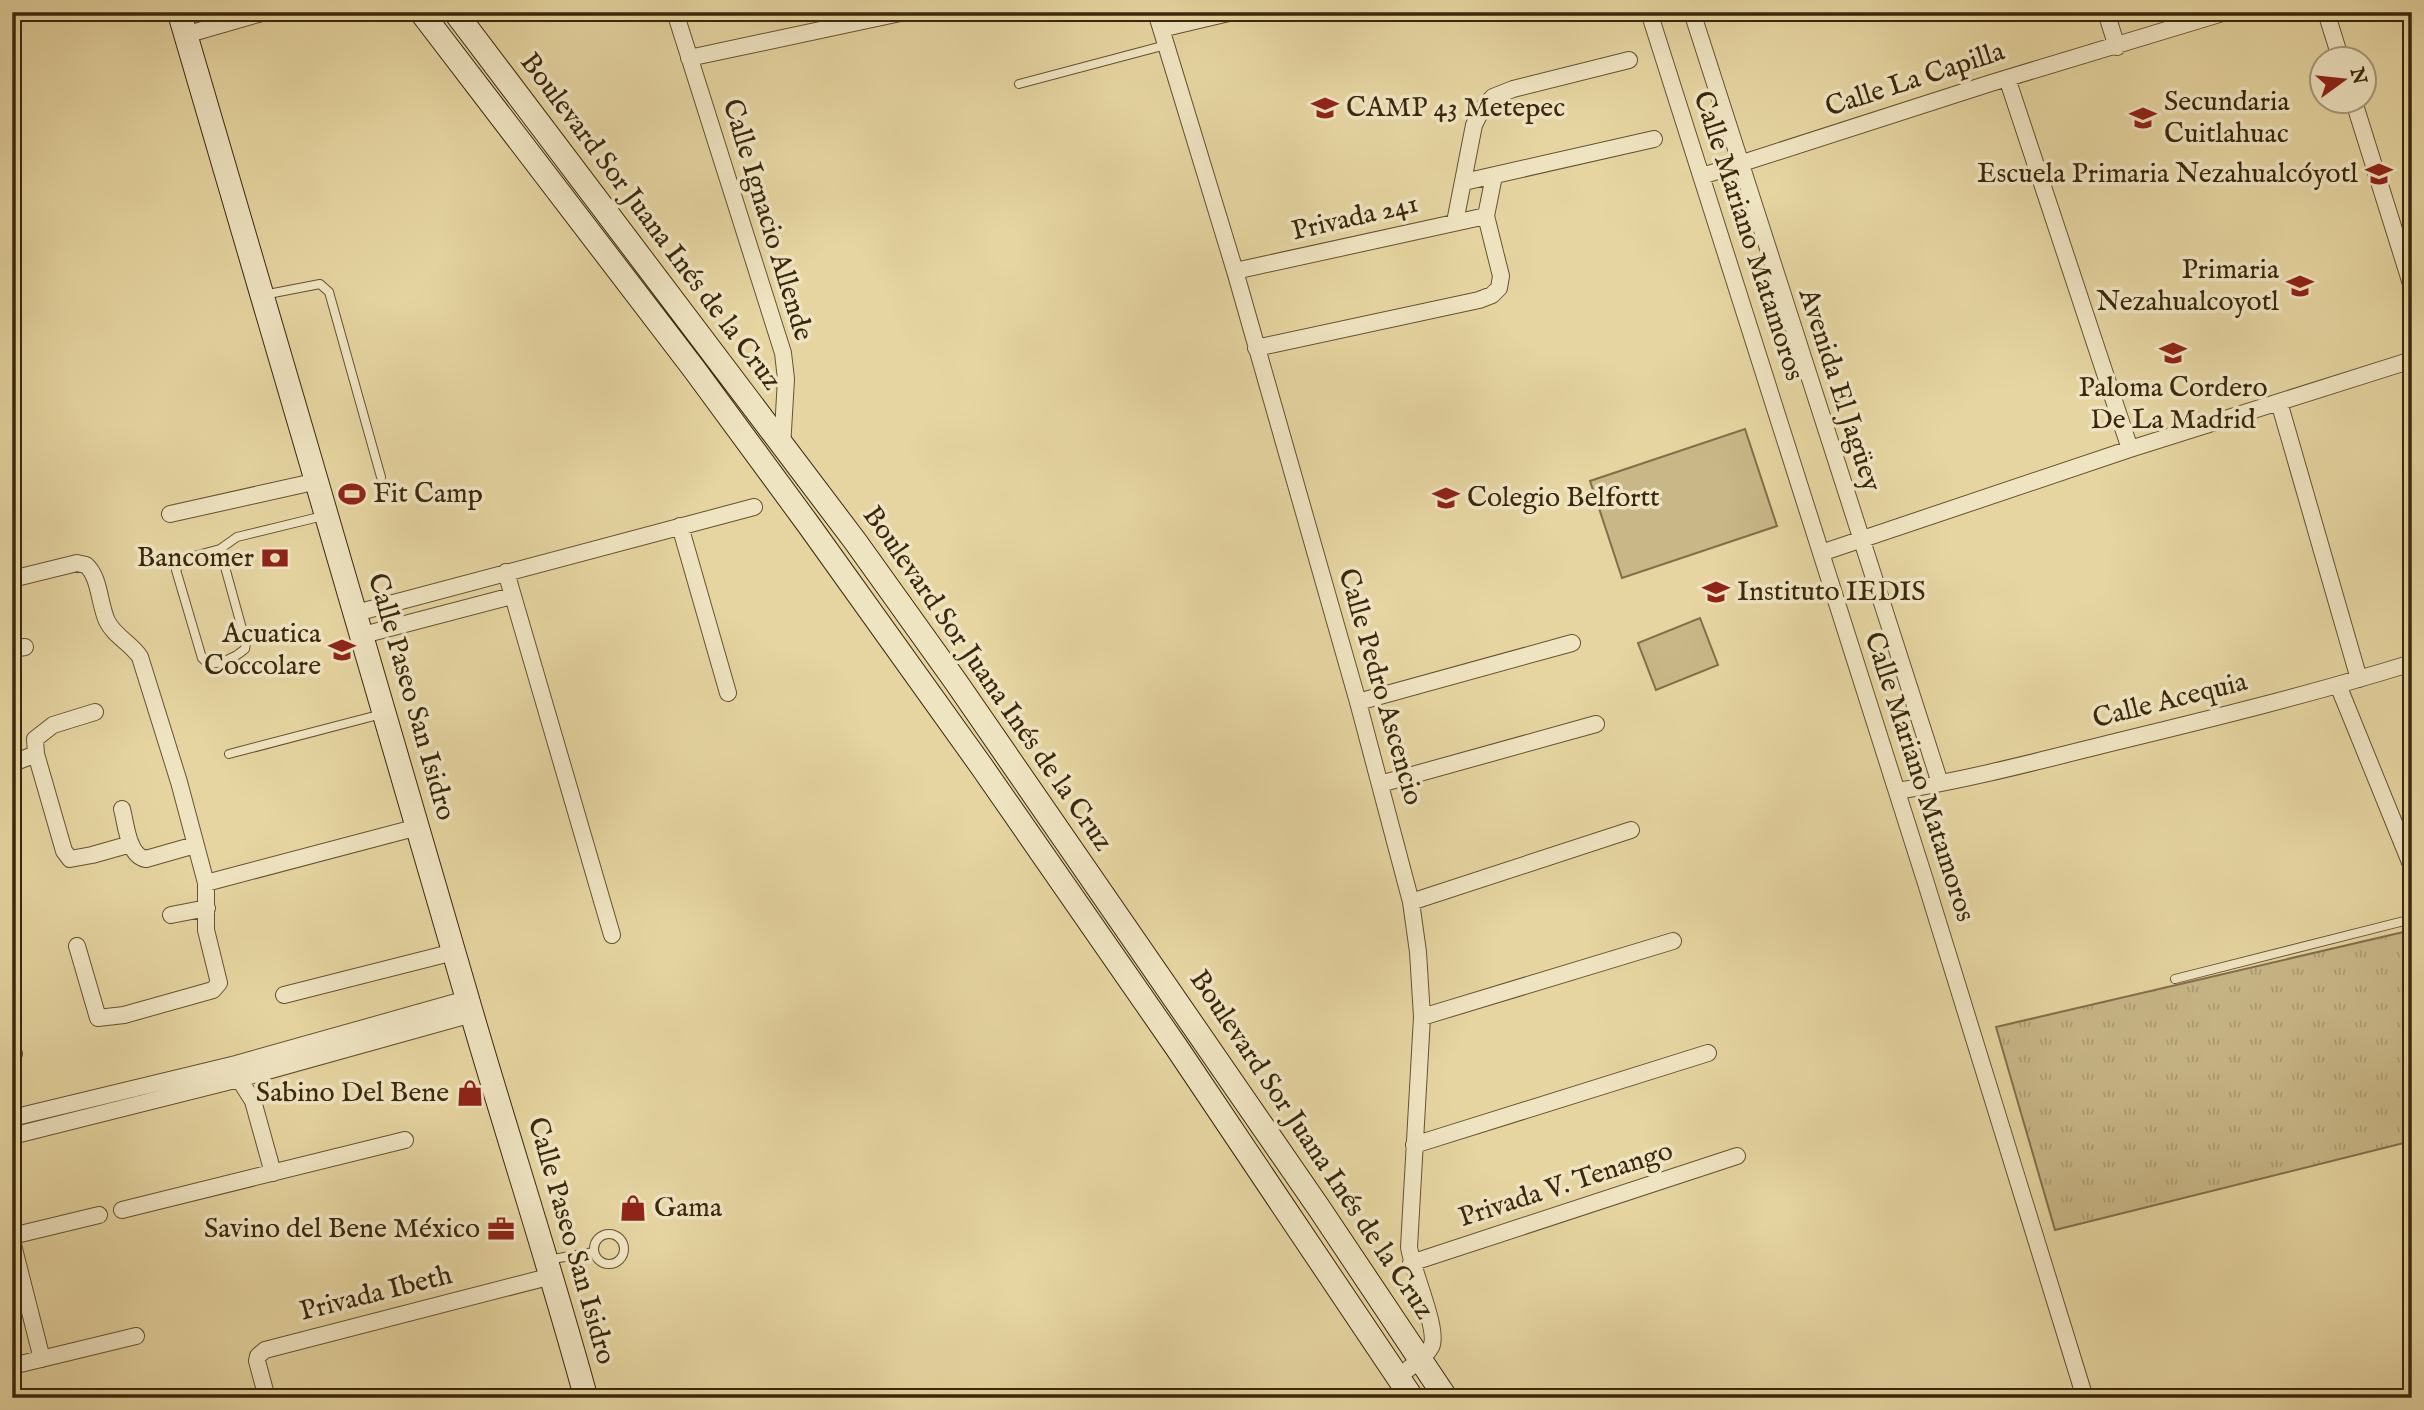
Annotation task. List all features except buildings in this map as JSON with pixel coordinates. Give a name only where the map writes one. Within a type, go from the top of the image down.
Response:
[{"type":"main road","name":"Calle Paseo San Isidro","points":[[178,12],[328,514],[470,1007],[550,1268],[586,1398]]},
{"type":"main road","name":"Boulevard Sor Juana Inés de la Cruz","points":[[421,12],[694,369],[982,767],[1412,1398]]},
{"type":"main road","name":"Boulevard Sor Juana Inés de la Cruz","points":[[455,12],[782,448],[855,541],[956,682],[1446,1398]]},
{"type":"street","points":[[185,35],[265,12]]},
{"type":"street","name":"Calle Ignacio Allende","points":[[675,12],[783,353],[786,379],[782,448]]},
{"type":"street","points":[[689,58],[905,12]]},
{"type":"street","name":"Calle Pedro Ascencio","points":[[1156,12],[1236,271],[1358,702],[1411,902],[1418,952],[1422,1017],[1409,1228],[1411,1264],[1434,1333],[1430,1349],[1398,1377]]},
{"type":"street","points":[[1161,29],[1233,12]]},
{"type":"street","name":"Calle Mariano Matamoros","points":[[1649,12],[1897,791],[2085,1398]]},
{"type":"street","name":"Avenida El Jagüey","points":[[1692,12],[1940,783]]},
{"type":"street","points":[[2106,12],[2117,47]]},
{"type":"street","name":"Calle La Capilla","points":[[1702,176],[2007,78],[2117,47],[2225,12]]},
{"type":"street","points":[[2326,12],[2337,46]]},
{"type":"street","points":[[1455,222],[1474,125],[1482,109],[1493,97],[1513,89],[1629,60]]},
{"type":"street","points":[[2007,78],[2130,449]]},
{"type":"street","points":[[2358,116],[2412,287]]},
{"type":"street","points":[[1464,182],[1654,139]]},
{"type":"street","points":[[1256,348],[1492,295],[1499,288],[1501,276],[1486,216],[1494,176]]},
{"type":"street","name":"Privada 241","points":[[1236,271],[1486,216]]},
{"type":"street","points":[[1821,553],[2130,449],[2412,360]]},
{"type":"street","points":[[2279,402],[2360,679]]},
{"type":"street","points":[[170,514],[318,481]]},
{"type":"street","points":[[356,612],[754,507]]},
{"type":"street","points":[[680,526],[728,693]]},
{"type":"street","points":[[12,579],[77,563],[90,569],[107,621],[111,628],[135,649],[144,666],[206,883],[206,930],[220,978],[218,986],[213,990],[124,1015],[98,1017],[77,946]]},
{"type":"street","points":[[506,572],[612,935]]},
{"type":"street","points":[[363,635],[512,596]]},
{"type":"street","points":[[1358,702],[1572,643]]},
{"type":"street","name":"Calle Acequia","points":[[1897,791],[2203,721],[2412,663]]},
{"type":"street","points":[[2338,685],[2412,867]]},
{"type":"street","points":[[96,712],[53,725],[34,739],[36,754],[64,851],[70,859],[131,844]]},
{"type":"street","points":[[1380,784],[1596,724]]},
{"type":"street","points":[[13,763],[36,754]]},
{"type":"street","points":[[121,809],[131,844],[139,858],[146,859],[195,845]]},
{"type":"street","points":[[206,883],[418,827]]},
{"type":"street","points":[[1411,902],[1631,830]]},
{"type":"street","points":[[171,915],[207,908]]},
{"type":"street","points":[[1422,1017],[1674,941]]},
{"type":"street","points":[[284,995],[454,952]]},
{"type":"street","points":[[12,1136],[470,1007]]},
{"type":"street","points":[[1414,1145],[1708,1053]]},
{"type":"street","points":[[12,1118],[237,1072]]},
{"type":"street","points":[[237,1072],[253,1101],[273,1172]]},
{"type":"street","points":[[122,1210],[405,1140]]},
{"type":"street","name":"Privada V. Tenango","points":[[1411,1264],[1737,1156]]},
{"type":"street","points":[[42,1359],[12,1239],[99,1216]]},
{"type":"street","name":"Privada Ibeth","points":[[267,1398],[257,1361],[258,1356],[265,1350],[550,1268]]},
{"type":"street","points":[[12,1366],[136,1336]]},
{"type":"lane","points":[[1019,84],[1166,45]]},
{"type":"lane","points":[[263,295],[320,284],[329,292],[381,477]]},
{"type":"lane","points":[[220,549],[246,643],[245,649],[239,654],[214,664],[207,663],[202,658],[176,570],[183,559],[220,549],[237,537],[328,514]]},
{"type":"lane","points":[[229,754],[385,713]]},
{"type":"lane","points":[[2175,979],[2412,919]]},
{"type":"lane","points":[[550,1268],[594,1252]]},
{"type":"green space","points":[[1745,429],[1777,526],[1622,578],[1590,481]]},
{"type":"green space","points":[[1700,618],[1718,665],[1656,690],[1638,643]]},
{"type":"green space","points":[[2412,930],[2412,1141],[2055,1230],[1996,1027]]},
{"type":"place","name":"CAMP 43 Metepec","points":[[1325,108]]},
{"type":"place","name":"Secundaria Cuitlahuac","points":[[2143,118]]},
{"type":"place","name":"Escuela Primaria Nezahualcóyotl","points":[[2379,174]]},
{"type":"place","name":"Primaria Nezahualcoyotl","points":[[2300,286]]},
{"type":"place","name":"Paloma Cordero De La Madrid","points":[[2173,353]]},
{"type":"place","name":"Fit Camp","points":[[352,494]]},
{"type":"place","name":"Colegio Belfortt","points":[[1446,498]]},
{"type":"place","name":"Bancomer","points":[[275,558]]},
{"type":"place","name":"Instituto IEDIS","points":[[1716,592]]},
{"type":"place","name":"Acuatica Coccolare","points":[[342,650]]},
{"type":"place","name":"Sabino Del Bene","points":[[470,1093]]},
{"type":"place","name":"Gama","points":[[633,1208]]},
{"type":"place","name":"Savino del Bene México","points":[[501,1229]]}]
